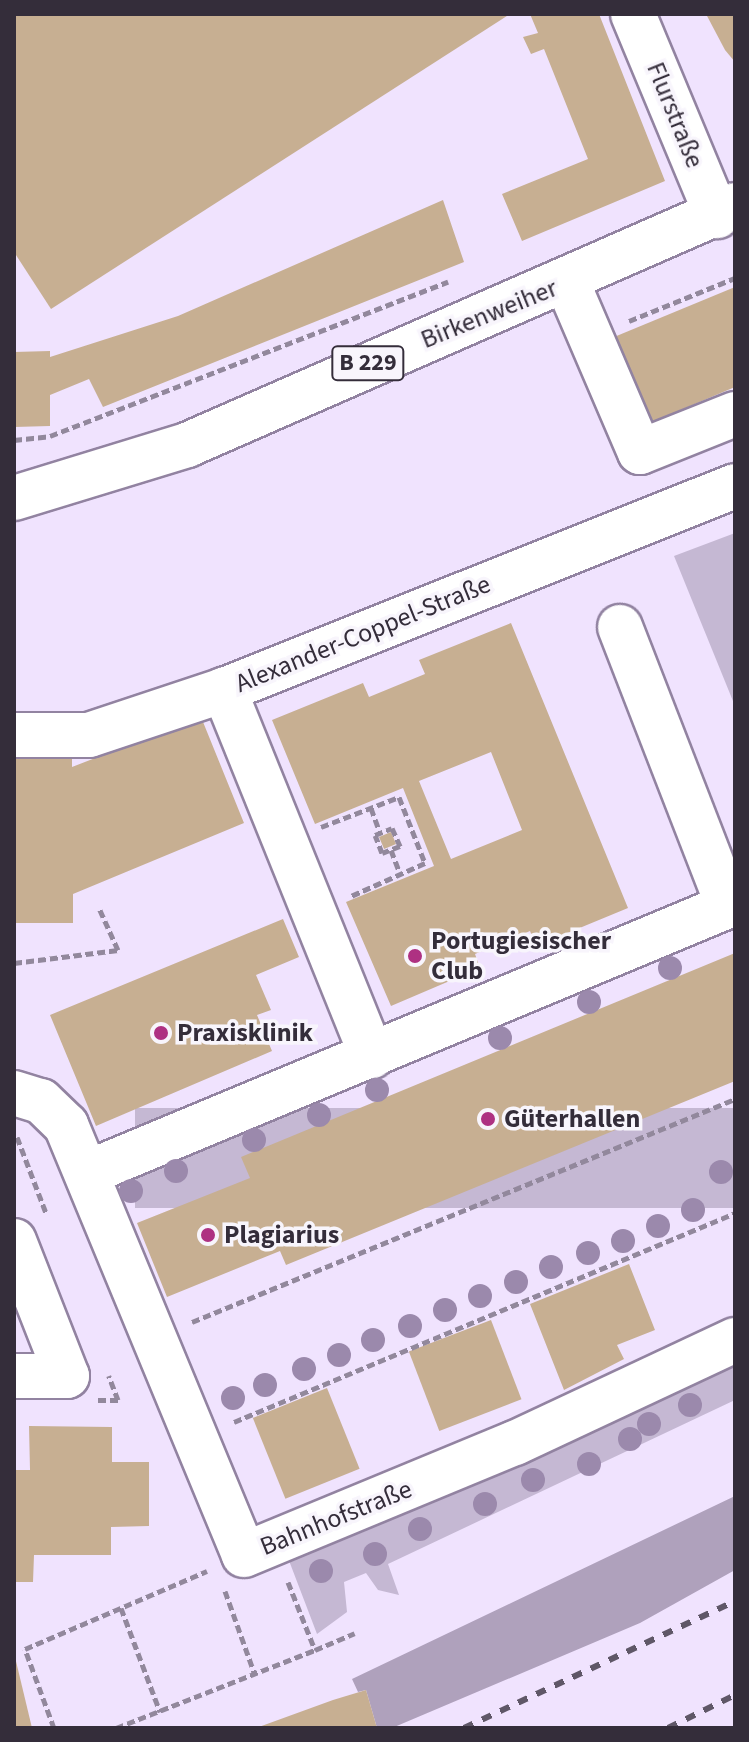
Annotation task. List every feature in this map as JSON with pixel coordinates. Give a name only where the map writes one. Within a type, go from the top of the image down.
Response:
[{"type":"street","name":"Flurstraße","points":[[633,14],[726,211]]},
{"type":"street","name":"Birkenweiher","points":[[14,498],[187,445],[726,211]]},
{"type":"street","points":[[567,282],[640,452],[735,414]]},
{"type":"street","name":"Alexander-Coppel-Straße","points":[[372,1056],[224,690],[735,486]]},
{"type":"street","points":[[87,1173],[732,904],[620,627]]},
{"type":"street","points":[[14,735],[89,735],[224,690]]},
{"type":"street","name":"Bahnhofstraße","points":[[14,1093],[55,1111],[87,1173],[196,1438],[230,1561],[515,1443],[735,1340]]},
{"type":"street","points":[[14,1241],[67,1376],[14,1376]]},
{"type":"path","points":[[592,336],[735,278]]},
{"type":"path","points":[[14,440],[50,436],[455,279]]},
{"type":"path","points":[[283,842],[399,797],[425,863],[313,914]]},
{"type":"path","points":[[371,808],[380,833]]},
{"type":"path","points":[[392,828],[400,846],[391,850],[382,853],[375,835],[392,828]]},
{"type":"path","points":[[391,850],[400,873]]},
{"type":"path","points":[[14,963],[118,950],[99,908]]},
{"type":"path","points":[[155,1338],[735,1099]]},
{"type":"path","points":[[196,1438],[735,1213]]},
{"type":"path","points":[[54,1728],[25,1649],[230,1561],[255,1675]]},
{"type":"path","points":[[296,1604],[315,1650]]},
{"type":"path","points":[[121,1608],[160,1712]]},
{"type":"path","points":[[116,1728],[355,1633]]},
{"type":"shaded area","points":[[735,533],[735,706],[674,556]]},
{"type":"shaded area","points":[[135,1108],[735,1108],[735,1208],[135,1208]]},
{"type":"shaded area","points":[[735,1364],[735,1400],[388,1564],[399,1595],[378,1590],[366,1573],[344,1582],[347,1612],[317,1634],[288,1558],[486,1478]]},
{"type":"shaded area","points":[[735,1496],[735,1570],[640,1623],[392,1728],[377,1728],[366,1690],[358,1692],[352,1679]]},
{"type":"building","points":[[14,14],[510,14],[51,309],[14,252]]},
{"type":"building","points":[[530,14],[599,14],[665,181],[522,241],[502,194],[588,159],[544,49],[531,54],[523,37],[538,33]]},
{"type":"building","points":[[706,14],[735,14],[735,62],[725,50]]},
{"type":"building","points":[[443,200],[464,262],[103,407],[89,379],[50,395],[50,426],[14,427],[14,352],[50,351],[50,357],[178,316]]},
{"type":"building","points":[[735,287],[735,387],[638,428],[602,342]]},
{"type":"building","points":[[511,623],[628,908],[536,946],[530,931],[475,954],[480,968],[391,1006],[346,902],[434,866],[403,788],[315,824],[272,720],[363,683],[369,697],[425,674],[419,660]],"holes":[[[491,752],[522,830],[451,859],[419,781]]]},
{"type":"building","points":[[201,717],[244,823],[73,894],[73,923],[14,923],[14,759],[72,758],[72,767]]},
{"type":"building","points":[[391,832],[396,844],[384,849],[379,837]]},
{"type":"building","name":"Praxisklinik","points":[[283,919],[299,957],[256,975],[271,1010],[257,1015],[272,1051],[96,1126],[50,1015]]},
{"type":"building","name":"Güterhallen","points":[[735,953],[735,1081],[286,1265],[280,1251],[167,1297],[137,1223],[250,1178],[241,1157]]},
{"type":"building","points":[[629,1264],[655,1330],[617,1345],[624,1359],[564,1390],[530,1304]]},
{"type":"building","points":[[491,1320],[521,1399],[439,1431],[409,1352]]},
{"type":"building","points":[[327,1388],[360,1469],[285,1499],[253,1418]]},
{"type":"building","points":[[29,1426],[112,1427],[112,1462],[149,1462],[149,1526],[111,1527],[111,1555],[34,1555],[33,1582],[14,1582],[14,1470],[30,1470]]},
{"type":"building","points":[[15,1657],[32,1728],[14,1728]]},
{"type":"building","points":[[366,1690],[377,1728],[256,1728],[333,1700]]},
{"type":"railway","points":[[464,1728],[735,1601]]},
{"type":"railway","points":[[668,1728],[735,1695]]},
{"type":"place","name":"Portugiesischer Club","points":[[415,956]]},
{"type":"place","name":"Praxisklinik","points":[[161,1033]]},
{"type":"place","name":"Güterhallen","points":[[488,1119]]},
{"type":"place","name":"Plagiarius","points":[[208,1235]]}]
